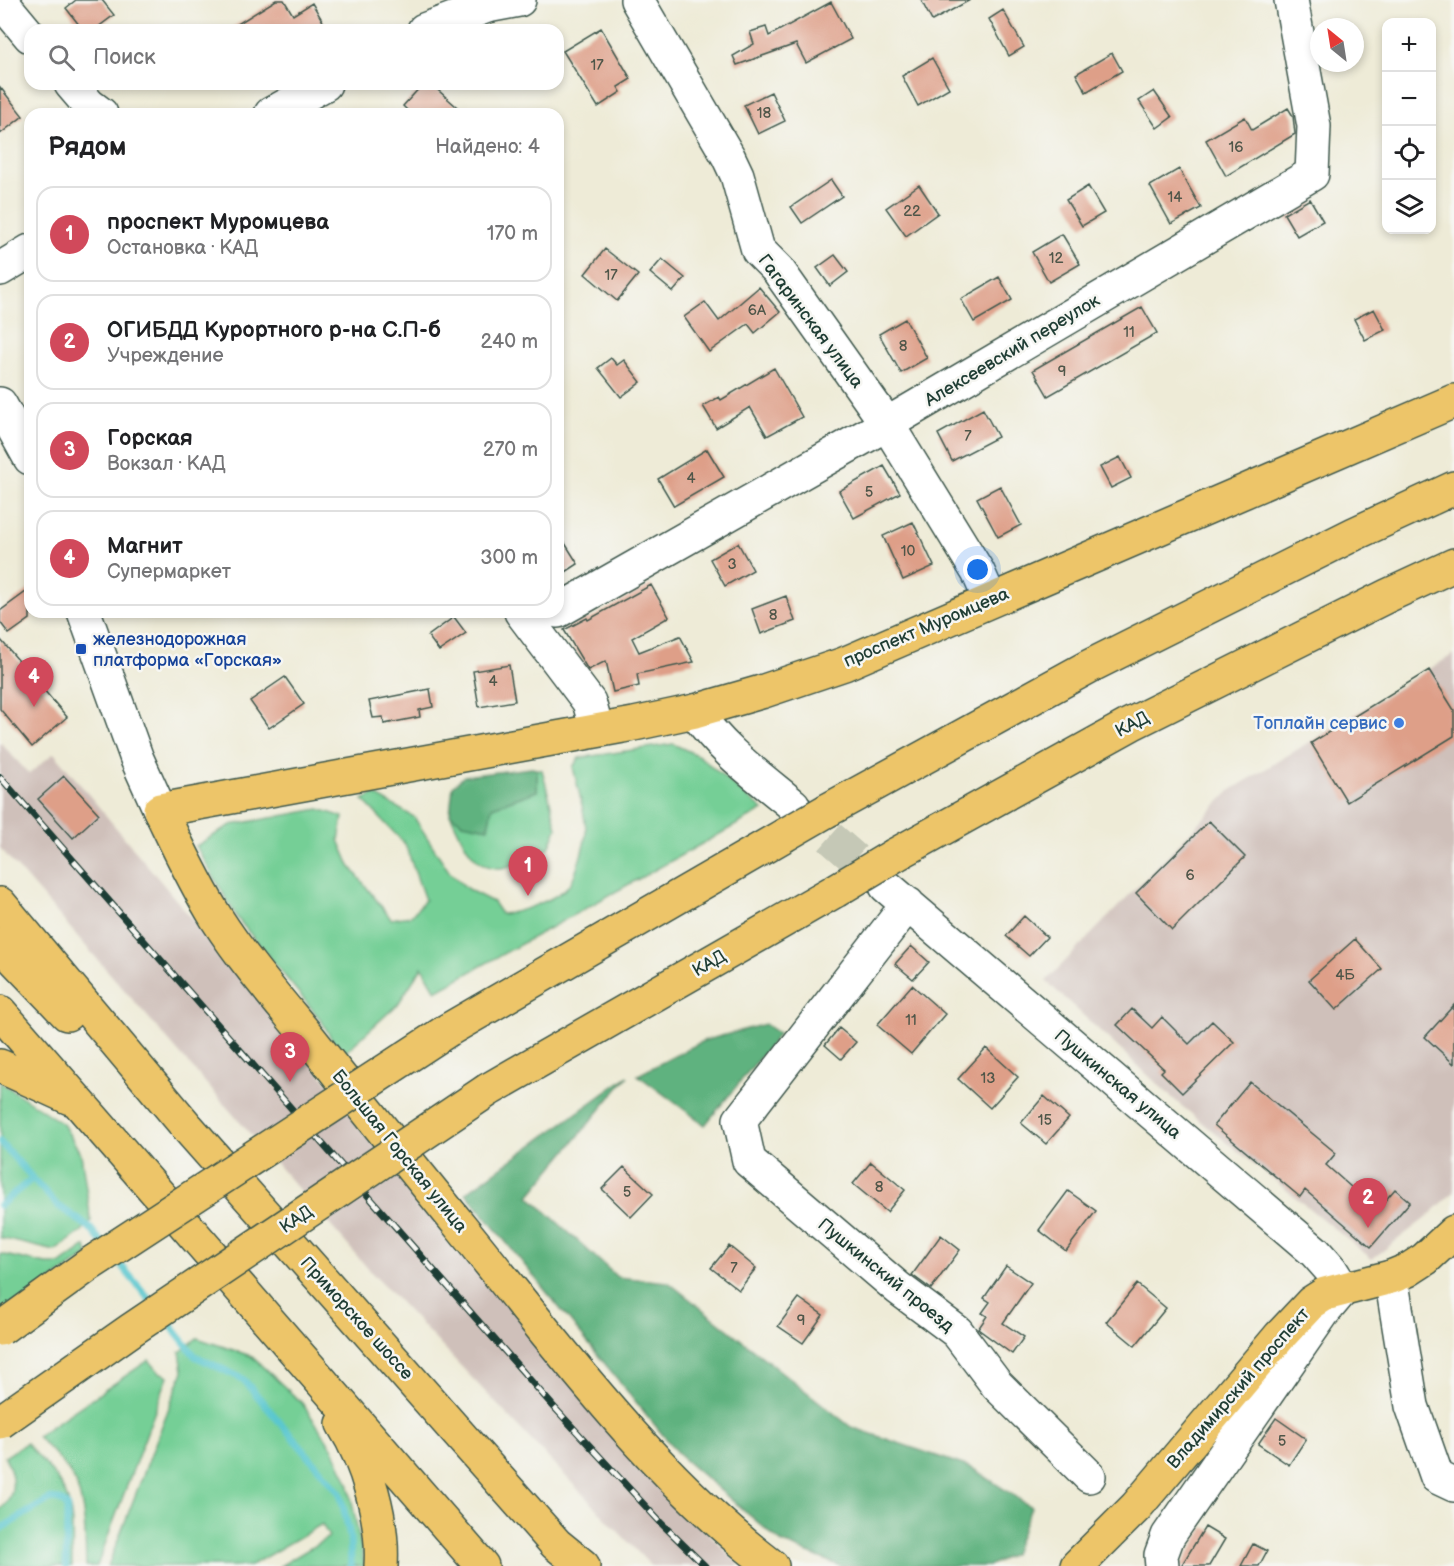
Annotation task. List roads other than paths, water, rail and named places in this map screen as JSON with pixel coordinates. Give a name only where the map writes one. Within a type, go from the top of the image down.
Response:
[{"type":"main road","name":"проспект Муромцева","points":[[160,810],[695,711],[761,693],[844,664],[990,599],[1454,401]]},
{"type":"main road","points":[[0,1329],[87,1266],[448,1030],[783,836],[1090,666],[1354,534],[1454,488]]},
{"type":"main road","name":"КАД","points":[[0,1422],[141,1323],[488,1090],[895,855],[1131,724],[1454,565]]},
{"type":"main road","name":"Большая Горская улица","points":[[160,810],[190,872],[227,934],[450,1214],[652,1456],[734,1537],[772,1566]]},
{"type":"main road","name":"Приморское шоссе","points":[[0,904],[189,1128],[566,1555],[583,1566]]},
{"type":"main road","points":[[0,944],[56,1003],[189,1128]]},
{"type":"main road","points":[[0,1012],[482,1566]]},
{"type":"main road","points":[[0,1066],[77,1101]]},
{"type":"main road","name":"Владимирский проспект","points":[[1077,1566],[1136,1506],[1280,1336],[1311,1303],[1325,1294],[1391,1277],[1408,1270],[1451,1239]]},
{"type":"main road","points":[[301,1359],[356,1445],[378,1522],[381,1566]]},
{"type":"street","points":[[0,0],[24,29]]},
{"type":"street","points":[[440,24],[488,6],[519,0]]},
{"type":"street","name":"Гагаринская улица","points":[[637,0],[728,156],[737,175],[758,250],[778,270],[887,424],[978,572],[990,599]]},
{"type":"street","name":"Алексеевский переулок","points":[[564,603],[887,424],[1312,174],[1314,126],[1291,0]]},
{"type":"street","points":[[76,90],[93,108]]},
{"type":"street","points":[[282,108],[314,90]]},
{"type":"street","points":[[0,269],[24,255]]},
{"type":"street","points":[[0,404],[24,447]]},
{"type":"street","name":"Большая Горская улица","points":[[86,618],[137,759],[160,810]]},
{"type":"street","points":[[544,618],[590,702],[597,730]]},
{"type":"street","points":[[695,711],[724,747],[793,805]]},
{"type":"street","name":"Пушкинская улица","points":[[749,1161],[740,1120],[897,895],[1315,1252],[1343,1288]]},
{"type":"street","name":"Пушкинский проезд","points":[[749,1161],[898,1288],[957,1332],[997,1385],[1089,1476]]},
{"type":"street","points":[[1391,1277],[1412,1406],[1437,1478],[1454,1485]]},
{"type":"street","points":[[1162,1566],[1161,1555],[1168,1536],[1322,1314],[1343,1288]]},
{"type":"waterway","points":[[0,1142],[57,1205],[89,1227],[104,1245]]},
{"type":"waterway","points":[[0,1205],[33,1178]]},
{"type":"waterway","points":[[115,1258],[154,1305]]},
{"type":"waterway","points":[[165,1318],[195,1356],[243,1379],[340,1493],[350,1536],[351,1566]]},
{"type":"waterway","points":[[0,1529],[50,1499],[60,1500],[67,1506],[66,1566]]},
{"type":"tunnel","points":[[793,805],[886,886]]},
{"type":"railway","points":[[0,777],[553,1406],[662,1524],[705,1566]]},
{"type":"place","name":"железнодорожная платформа «Горская»","points":[[81,649]]},
{"type":"place","name":"Магнит","points":[[34,707]]},
{"type":"place","name":"Топлайн сервис","points":[[1399,723]]},
{"type":"place","name":"проспект Муромцева","points":[[528,896]]},
{"type":"place","name":"Горская","points":[[290,1082]]},
{"type":"place","name":"ОГИБДД Курортного р-на С.П-б","points":[[1368,1228]]}]
